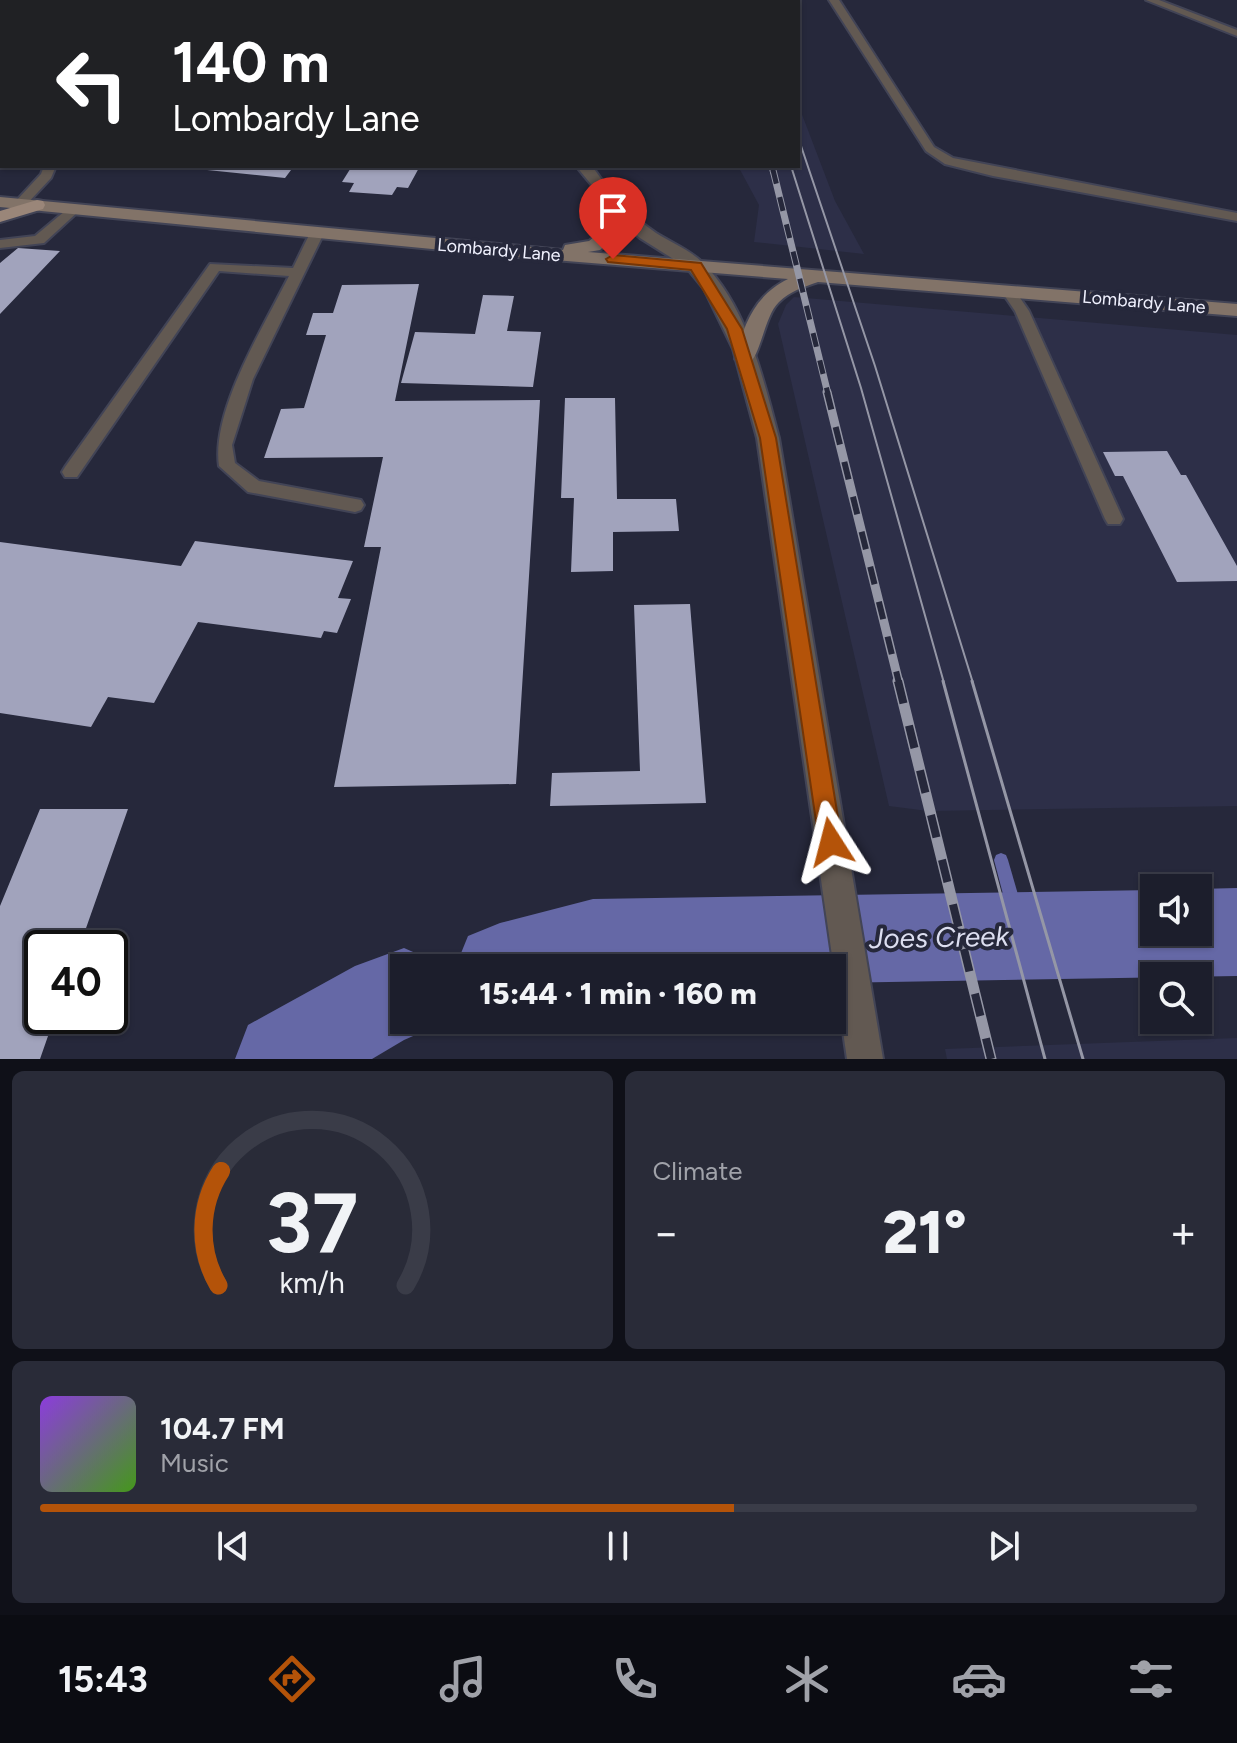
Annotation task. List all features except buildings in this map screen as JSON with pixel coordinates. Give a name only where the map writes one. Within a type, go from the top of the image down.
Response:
[{"type":"main road","points":[[494,250],[561,250],[594,246],[614,229],[613,216],[602,192]]},
{"type":"main road","name":"Lombardy Lane","points":[[0,202],[494,250],[1237,310]]},
{"type":"main road","points":[[0,217],[28,204]]},
{"type":"main road","points":[[745,359],[753,325],[762,306],[797,281],[816,277]]},
{"type":"street","points":[[585,168],[602,192],[645,233],[696,266],[734,329],[745,359],[768,438],[865,1059]]},
{"type":"lane","points":[[834,0],[930,149],[949,161],[1237,217]]},
{"type":"lane","points":[[1151,0],[1237,33]]},
{"type":"lane","points":[[28,204],[49,168]]},
{"type":"lane","points":[[0,244],[39,240],[75,209]]},
{"type":"lane","points":[[317,233],[245,379],[224,445],[227,466],[254,487],[355,505]]},
{"type":"lane","points":[[71,472],[215,267],[297,272]]},
{"type":"lane","points":[[1009,292],[1022,311],[1114,519]]},
{"type":"shaded area","points":[[800,109],[835,201],[864,254],[754,242],[759,205],[739,168],[800,168]]},
{"type":"shaded area","points":[[794,297],[1237,335],[1237,806],[928,811],[889,806],[778,324],[786,305]]},
{"type":"shaded area","points":[[1237,1038],[1237,1059],[947,1059],[945,1049]]},
{"type":"waterway","points":[[1001,860],[1022,936]]},
{"type":"waterway","name":"Joes Creek","points":[[552,954],[593,943],[1237,932]]},
{"type":"waterway","name":"Joes Creek","points":[[282,1059],[390,997]]},
{"type":"tram line","points":[[800,143],[875,366],[973,683]]},
{"type":"tram line","points":[[792,168],[861,388],[944,683]]},
{"type":"tram line","points":[[943,681],[1045,1059]]},
{"type":"tram line","points":[[972,681],[1083,1059]]},
{"type":"railway","points":[[772,168],[773,172]]},
{"type":"railway","points":[[773,170],[828,394]]},
{"type":"railway","points":[[827,392],[899,683]]},
{"type":"railway","points":[[898,681],[991,1059]]},
{"type":"route","points":[[613,259],[696,266],[711,286],[734,329],[752,378],[768,438],[831,842]]}]
